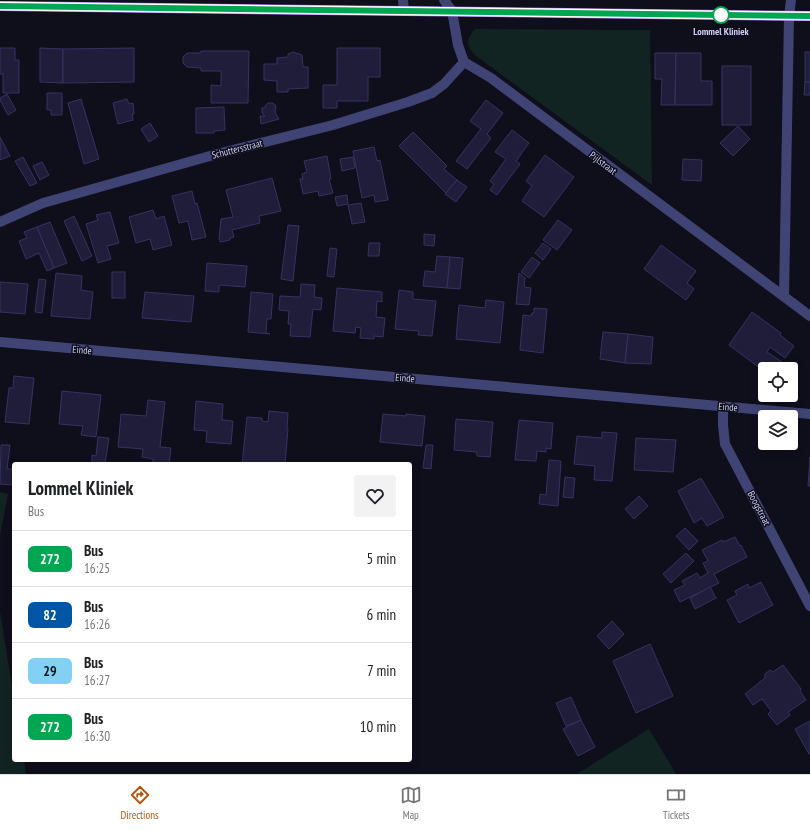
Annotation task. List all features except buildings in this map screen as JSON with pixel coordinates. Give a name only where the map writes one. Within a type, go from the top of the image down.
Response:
[{"type":"main road","points":[[0,6],[810,16]]},
{"type":"street","points":[[403,0],[404,11]]},
{"type":"street","points":[[444,0],[452,11],[458,45],[464,62]]},
{"type":"street","points":[[784,296],[789,16],[791,0]]},
{"type":"street","name":"Schuttersstraat","points":[[0,222],[50,201],[217,154],[333,125],[408,102],[432,93],[444,84],[464,62]]},
{"type":"street","name":"Pijlstraat","points":[[464,62],[491,78],[810,316]]},
{"type":"street","name":"Einde","points":[[0,342],[810,414]]},
{"type":"street","name":"Boogstraat","points":[[723,406],[722,425],[725,444],[810,606]]},
{"type":"green space","points":[[475,29],[650,30],[652,185],[476,56],[470,49],[468,43],[470,36]]},
{"type":"green space","points":[[0,492],[8,494],[0,536]]},
{"type":"green space","points":[[0,611],[12,686],[12,762],[24,762],[26,774],[0,774]]},
{"type":"green space","points":[[649,729],[676,774],[577,774]]},
{"type":"bus line","name":"272","points":[[0,6],[810,16]]},
{"type":"place","name":"Lommel Kliniek","points":[[721,15]]}]
